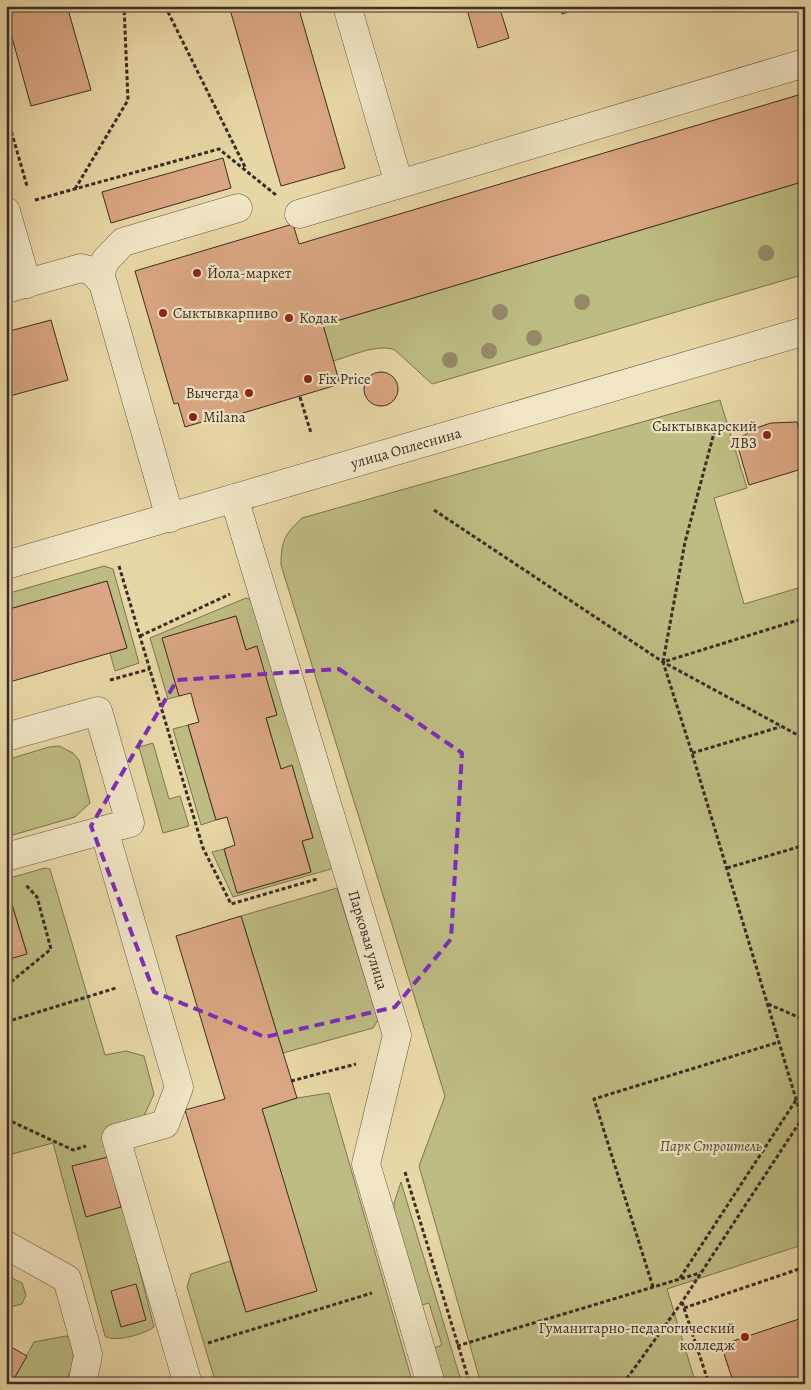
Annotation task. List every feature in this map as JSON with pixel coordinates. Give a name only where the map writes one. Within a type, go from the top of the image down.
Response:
[{"type":"street","points":[[347,6],[400,184]]},
{"type":"street","points":[[299,214],[805,63]]},
{"type":"street","points":[[19,206],[16,286],[81,268],[92,271],[103,283],[170,518]]},
{"type":"street","points":[[99,278],[105,261],[123,242],[238,208]]},
{"type":"street","name":"улица Оплеснина","points":[[6,564],[170,518],[805,331]]},
{"type":"street","name":"Парковая улица","points":[[234,498],[397,1035],[366,1164],[431,1384]]},
{"type":"street","points":[[6,737],[98,711],[130,822],[6,858]]},
{"type":"street","points":[[104,830],[179,1087],[165,1124],[116,1138],[188,1384]]},
{"type":"street","points":[[6,1245],[67,1279],[88,1354],[83,1384]]},
{"type":"path","points":[[75,189],[128,100],[124,6]]},
{"type":"path","points":[[164,6],[247,172]]},
{"type":"path","points":[[19,206],[219,149],[299,214]]},
{"type":"path","points":[[300,396],[311,433]]},
{"type":"path","points":[[715,429],[685,542],[663,662],[802,1119]]},
{"type":"path","points":[[434,510],[663,662],[805,739]]},
{"type":"path","points":[[119,564],[203,848],[231,904],[347,870]]},
{"type":"path","points":[[140,636],[258,581]]},
{"type":"path","points":[[663,662],[805,618]]},
{"type":"path","points":[[692,753],[782,727]]},
{"type":"path","points":[[727,868],[805,845]]},
{"type":"path","points":[[6,986],[51,949],[37,897],[30,887],[22,882]]},
{"type":"path","points":[[6,1022],[148,978]]},
{"type":"path","points":[[767,1004],[805,1020]]},
{"type":"path","points":[[653,1287],[594,1099],[779,1042]]},
{"type":"path","points":[[291,1081],[325,1072]]},
{"type":"path","points":[[680,1279],[796,1100]]},
{"type":"path","points":[[623,1384],[682,1302],[805,1114]]},
{"type":"path","points":[[6,1119],[74,1150],[116,1138]]},
{"type":"path","points":[[402,1165],[470,1384]]},
{"type":"path","points":[[684,1308],[805,1267]]},
{"type":"path","points":[[423,1356],[700,1273]]},
{"type":"path","points":[[179,1352],[402,1284]]},
{"type":"path","points":[[682,1302],[709,1384]]},
{"type":"highlighted area","points":[[339,669],[462,753],[451,939],[395,1007],[265,1037],[154,992],[91,826],[177,680]]},
{"type":"green space","points":[[805,181],[805,274],[432,384],[395,350],[388,348],[356,353],[333,361],[323,325]]},
{"type":"green space","name":"Парк Строитель","points":[[720,400],[747,488],[714,498],[744,604],[805,586],[805,1244],[667,1289],[696,1384],[481,1384],[419,1166],[445,1096],[281,565],[283,544],[285,538],[302,518]]},
{"type":"green space","points":[[104,566],[113,569],[139,663],[115,671],[110,653],[127,648],[107,581],[6,610],[6,594]]},
{"type":"green space","points":[[246,598],[254,600],[332,866],[331,869],[233,897],[212,852],[224,849],[238,893],[311,871],[302,841],[313,837],[292,766],[281,769],[266,718],[277,715],[256,646],[246,650],[236,616],[163,638],[179,696],[168,699],[150,638]]},
{"type":"green space","points":[[188,725],[216,820],[201,825],[173,729]]},
{"type":"green space","points":[[153,743],[169,799],[180,796],[189,826],[163,833],[139,747]]},
{"type":"green space","points":[[59,746],[73,753],[79,760],[90,803],[75,817],[6,837],[6,760],[49,747]]},
{"type":"green space","points":[[45,868],[50,869],[105,1055],[126,1051],[144,1056],[154,1094],[144,1116],[133,1122],[104,1130],[154,1327],[137,1335],[122,1338],[115,1339],[105,1336],[53,1143],[12,1154],[8,1161],[6,1173],[6,960],[27,953],[6,885],[6,879]]},
{"type":"green space","points":[[337,888],[378,1020],[373,1028],[283,1053],[241,916]]},
{"type":"green space","points":[[329,1093],[413,1384],[216,1384],[187,1287],[191,1274],[230,1261],[246,1312],[316,1291],[262,1109],[297,1098]]},
{"type":"green space","points":[[401,1182],[462,1384],[445,1384],[434,1348],[442,1345],[429,1303],[422,1305],[394,1212],[394,1203]]},
{"type":"green space","points":[[6,1275],[22,1283],[26,1295],[22,1304],[6,1308]]},
{"type":"green space","points":[[66,1336],[70,1338],[73,1362],[70,1373],[63,1384],[11,1384],[34,1342]]},
{"type":"building","points":[[6,6],[67,6],[91,90],[31,106],[6,16]]},
{"type":"building","points":[[229,6],[298,6],[345,168],[281,186]]},
{"type":"building","points":[[466,6],[499,6],[509,38],[478,48]]},
{"type":"building","points":[[559,6],[581,6],[581,8],[562,14]]},
{"type":"building","points":[[805,93],[805,181],[323,325],[340,384],[213,422],[212,419],[185,427],[178,403],[174,404],[135,271],[293,224],[299,244]]},
{"type":"building","points":[[223,158],[231,188],[111,223],[102,192]]},
{"type":"building","points":[[51,320],[68,380],[6,397],[6,332]]},
{"type":"building","points":[[381,372],[388,373],[393,377],[397,382],[397,396],[393,401],[388,405],[381,406],[374,405],[369,401],[365,396],[364,389],[365,382],[369,377],[374,373]]},
{"type":"building","points":[[797,422],[805,447],[805,468],[749,485],[736,440],[759,427],[771,423]]},
{"type":"building","points":[[107,581],[127,648],[6,683],[6,610]]},
{"type":"building","points":[[236,616],[246,650],[257,646],[277,715],[266,718],[281,769],[292,765],[313,838],[302,841],[311,872],[237,893],[224,849],[235,845],[227,817],[216,820],[188,725],[199,722],[191,693],[179,696],[162,638]]},
{"type":"building","points":[[6,885],[27,954],[6,960]]},
{"type":"building","points":[[241,916],[297,1098],[262,1109],[317,1291],[246,1312],[185,1110],[225,1099],[176,936]]},
{"type":"building","points":[[108,1157],[121,1207],[86,1217],[72,1166]]},
{"type":"building","points":[[136,1284],[146,1320],[121,1327],[111,1291]]},
{"type":"building","points":[[805,1317],[805,1384],[734,1384],[721,1345]]},
{"type":"building","points":[[6,1344],[27,1356],[11,1384],[6,1384]]},
{"type":"place","name":"Йола-маркет","points":[[197,273]]},
{"type":"place","name":"Сыктывкарпиво","points":[[163,313]]},
{"type":"place","name":"Кодак","points":[[289,318]]},
{"type":"place","name":"Fix Price","points":[[308,379]]},
{"type":"place","name":"Вычегда","points":[[249,393]]},
{"type":"place","name":"Milana","points":[[193,417]]},
{"type":"place","name":"Сыктывкарский ЛВЗ","points":[[767,435]]},
{"type":"place","name":"Гуманитарно-педагогический колледж","points":[[745,1337]]}]
